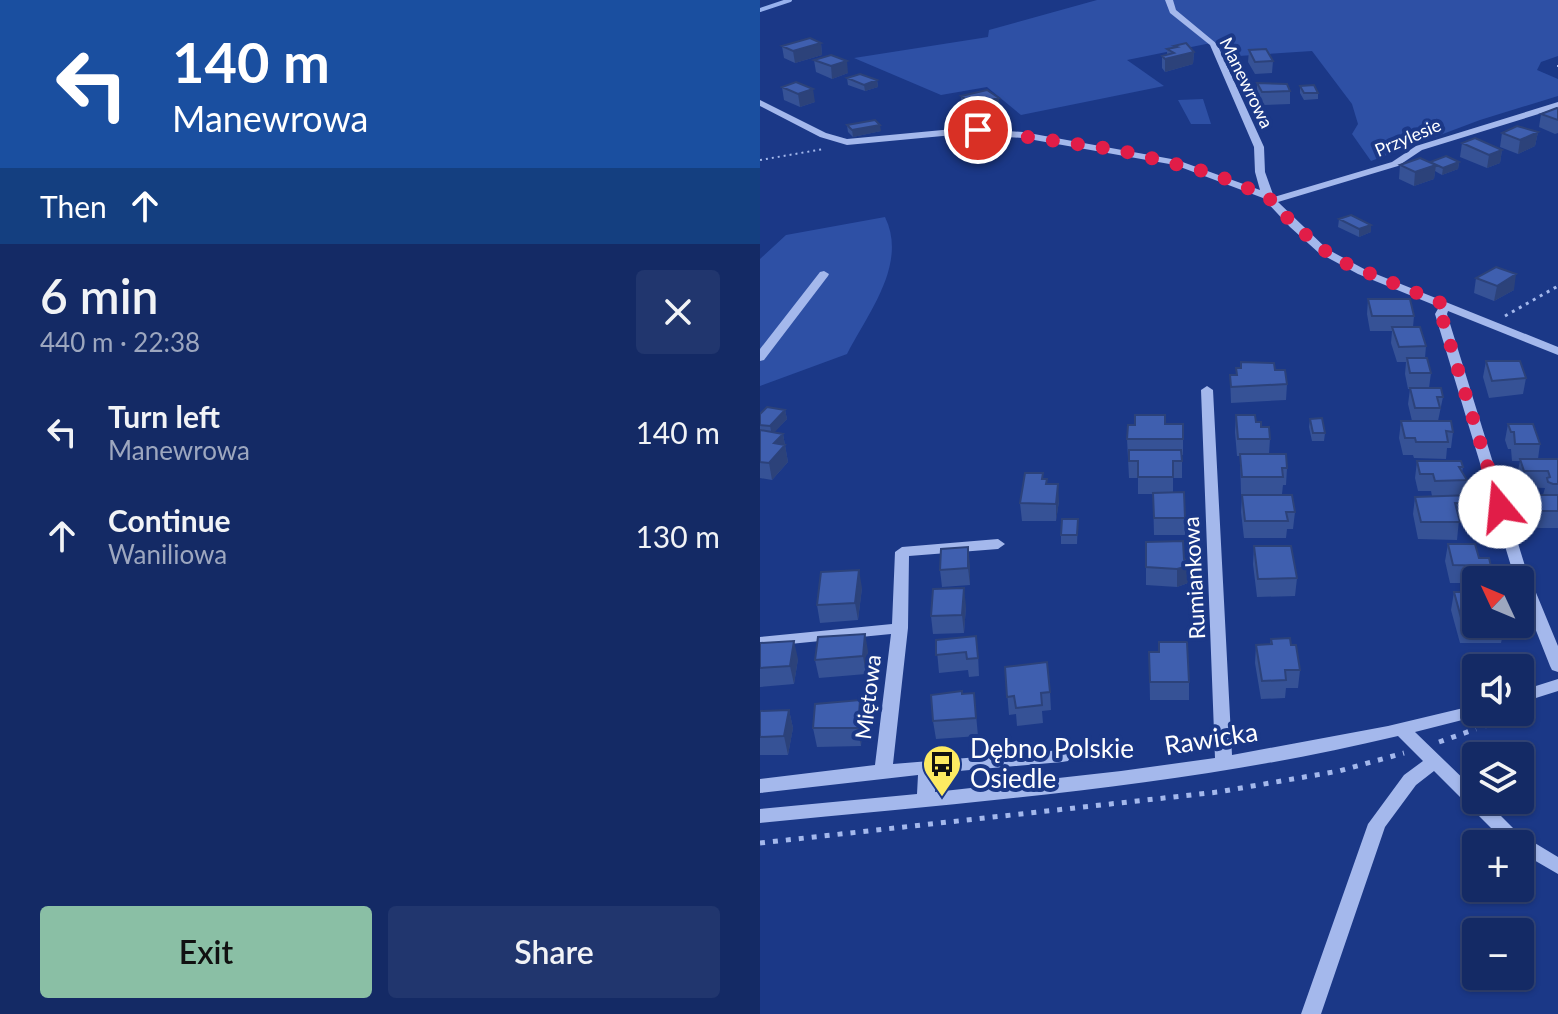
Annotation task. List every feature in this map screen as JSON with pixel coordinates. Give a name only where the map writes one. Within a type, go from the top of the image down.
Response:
[{"type":"street","name":"Manewrowa","points":[[1169,0],[1173,11],[1213,44],[1259,147],[1260,172],[1269,199]]},
{"type":"street","points":[[760,103],[833,139],[862,143],[964,131],[1023,135],[1177,163],[1211,173],[1269,199],[1294,225],[1335,259],[1558,351]]},
{"type":"street","name":"Przylesie","points":[[1269,199],[1395,164],[1431,144],[1558,105]]},
{"type":"street","points":[[760,357],[824,274]]},
{"type":"street","points":[[1446,305],[1441,314],[1490,477],[1518,566],[1558,666]]},
{"type":"street","name":"Rumiankowa","points":[[1207,390],[1224,764]]},
{"type":"street","name":"Miętowa","points":[[883,771],[900,628],[902,552],[998,544]]},
{"type":"street","name":"Miętowa","points":[[760,642],[900,628]]},
{"type":"street","points":[[1534,693],[1558,685]]},
{"type":"street","name":"Rawicka","points":[[760,816],[1142,777],[1343,744],[1462,715]]},
{"type":"street","points":[[1403,730],[1512,838],[1558,866]]},
{"type":"street","name":"Miętowa","points":[[760,786],[883,771],[1062,756]]},
{"type":"street","points":[[1311,1014],[1377,824],[1410,780],[1434,762]]},
{"type":"street","points":[[926,800],[927,767]]},
{"type":"path","points":[[760,160],[862,143]]},
{"type":"path","points":[[1492,323],[1558,286]]},
{"type":"shaded area","points":[[1097,0],[1558,0],[1558,56],[1541,62],[1537,70],[1558,79],[1558,96],[1480,120],[1371,161],[1352,134],[1358,124],[1352,104],[1312,51],[1224,57],[1216,42],[1127,60],[1164,86],[1021,115],[987,87],[941,95],[854,58],[988,37],[989,30]]},
{"type":"shaded area","points":[[1203,99],[1211,124],[1191,124],[1178,100]]},
{"type":"shaded area","points":[[885,217],[891,235],[889,270],[847,354],[760,386],[760,259],[786,235]]},
{"type":"building","points":[[810,38],[821,43],[793,51],[782,46]]},
{"type":"building","points":[[1186,43],[1194,52],[1165,59],[1162,56],[1174,53],[1167,49]]},
{"type":"building","points":[[1266,49],[1273,61],[1255,62],[1249,50]]},
{"type":"building","points":[[831,55],[847,61],[831,66],[814,60]]},
{"type":"building","points":[[860,74],[877,80],[864,85],[847,78]]},
{"type":"building","points":[[796,82],[813,89],[798,94],[782,87]]},
{"type":"building","points":[[1257,83],[1287,84],[1290,91],[1262,92]]},
{"type":"building","points":[[1314,85],[1318,93],[1304,93],[1300,86]]},
{"type":"building","points":[[987,90],[999,98],[973,104],[961,96]]},
{"type":"building","points":[[1557,108],[1558,120],[1541,114]]},
{"type":"building","points":[[875,120],[880,125],[852,130],[847,125]]},
{"type":"building","points":[[1517,126],[1538,132],[1520,140],[1502,133]]},
{"type":"building","points":[[1475,138],[1502,150],[1489,155],[1462,143]]},
{"type":"building","points":[[1446,156],[1459,162],[1443,168],[1430,162]]},
{"type":"building","points":[[1420,158],[1436,165],[1415,172],[1400,165]]},
{"type":"building","points":[[1351,215],[1371,225],[1359,229],[1339,219]]},
{"type":"building","points":[[1496,267],[1516,274],[1497,286],[1476,278]]},
{"type":"building","points":[[1368,299],[1410,299],[1414,316],[1372,316]]},
{"type":"building","points":[[1392,327],[1420,327],[1426,346],[1399,347]]},
{"type":"building","points":[[1407,358],[1427,358],[1431,373],[1410,373]]},
{"type":"building","points":[[1486,361],[1520,361],[1526,378],[1492,381]]},
{"type":"building","points":[[1241,362],[1274,363],[1275,370],[1285,370],[1287,384],[1231,387],[1230,375],[1237,375],[1236,368],[1241,368]]},
{"type":"building","points":[[1410,388],[1441,388],[1443,397],[1437,397],[1440,408],[1415,408]]},
{"type":"building","points":[[767,407],[785,410],[770,426],[760,425],[760,414]]},
{"type":"building","points":[[1135,415],[1165,415],[1165,424],[1183,424],[1183,439],[1127,439],[1128,425],[1135,425]]},
{"type":"building","points":[[1236,415],[1255,415],[1261,427],[1269,427],[1270,439],[1238,439]]},
{"type":"building","points":[[1322,418],[1325,433],[1313,433],[1310,419]]},
{"type":"building","points":[[1401,421],[1451,421],[1453,432],[1446,431],[1448,442],[1416,442],[1415,438],[1405,438]]},
{"type":"building","points":[[1508,424],[1533,424],[1540,444],[1515,444],[1514,432]]},
{"type":"building","points":[[760,430],[783,434],[774,443],[785,445],[769,463],[760,462]]},
{"type":"building","points":[[1129,450],[1181,450],[1182,461],[1173,461],[1173,477],[1138,477],[1138,461],[1129,461]]},
{"type":"building","points":[[1240,454],[1286,454],[1287,468],[1282,468],[1283,477],[1242,477]]},
{"type":"building","points":[[1520,459],[1558,459],[1558,484],[1548,482],[1548,471],[1524,471]]},
{"type":"building","points":[[1417,461],[1461,461],[1463,467],[1459,467],[1467,480],[1435,481],[1433,474],[1420,474]]},
{"type":"building","points":[[1025,473],[1043,473],[1042,479],[1047,479],[1046,484],[1058,484],[1056,504],[1020,503]]},
{"type":"building","points":[[1184,492],[1185,518],[1154,518],[1153,493]]},
{"type":"building","points":[[1242,495],[1292,495],[1295,512],[1286,512],[1288,521],[1245,521]]},
{"type":"building","points":[[1472,495],[1474,503],[1455,503],[1460,522],[1421,522],[1415,497]]},
{"type":"building","points":[[1530,495],[1558,495],[1558,511],[1536,511]]},
{"type":"building","points":[[1062,519],[1078,519],[1077,535],[1061,535]]},
{"type":"building","points":[[1183,541],[1184,559],[1188,561],[1188,566],[1177,569],[1146,567],[1146,542]]},
{"type":"building","points":[[1448,544],[1475,544],[1479,558],[1489,558],[1491,566],[1453,565]]},
{"type":"building","points":[[1254,546],[1291,546],[1297,578],[1258,579]]},
{"type":"building","points":[[968,547],[968,568],[940,570],[941,549]]},
{"type":"building","points":[[859,570],[855,603],[817,605],[821,572]]},
{"type":"building","points":[[964,588],[962,615],[931,616],[933,589]]},
{"type":"building","points":[[1454,592],[1462,592],[1462,621]]},
{"type":"building","points":[[865,634],[863,656],[815,660],[818,637]]},
{"type":"building","points":[[976,636],[978,658],[967,659],[966,652],[936,655],[936,640]]},
{"type":"building","points":[[1290,638],[1291,645],[1296,645],[1300,670],[1285,670],[1286,680],[1262,681],[1256,645],[1272,644],[1271,639]]},
{"type":"building","points":[[794,641],[790,666],[760,668],[760,643]]},
{"type":"building","points":[[1159,642],[1187,642],[1189,682],[1150,682],[1149,652],[1159,652]]},
{"type":"building","points":[[1047,662],[1050,692],[1041,693],[1042,705],[1016,708],[1014,696],[1007,697],[1005,667]]},
{"type":"building","points":[[962,691],[962,694],[974,693],[976,718],[933,721],[931,695]]},
{"type":"building","points":[[860,700],[858,728],[813,728],[815,704]]},
{"type":"building","points":[[789,710],[784,736],[760,737],[760,711]]},
{"type":"waterway","points":[[760,10],[790,0]]},
{"type":"place","name":"Dębno Polskie Osiedle","points":[[942,798]]},
{"type":"route","points":[[978,130],[1119,150],[1211,173],[1267,196],[1294,225],[1335,259],[1446,305],[1441,314],[1500,507]]}]
